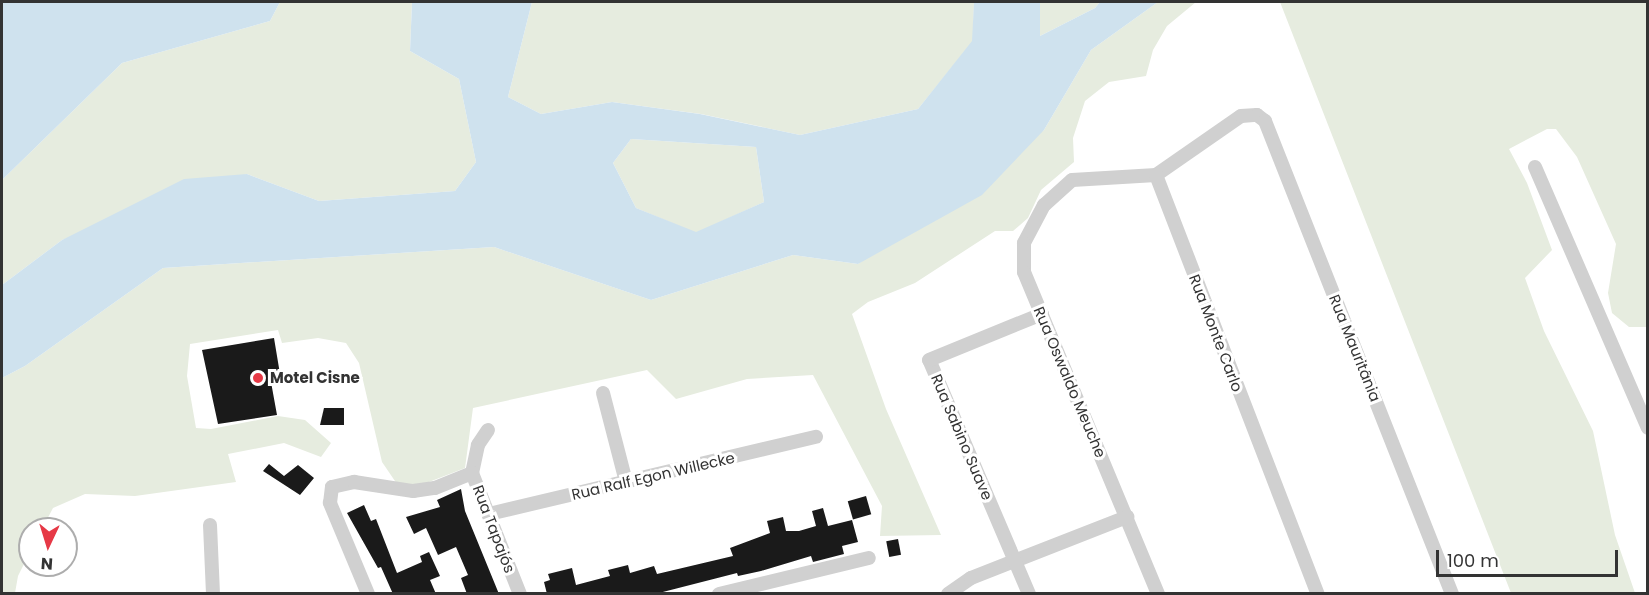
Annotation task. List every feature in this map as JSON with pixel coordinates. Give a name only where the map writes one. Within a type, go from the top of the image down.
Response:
[{"type":"street","name":"Rua Mauritânia","points":[[1156,175],[1248,114],[1265,120],[1452,594]]},
{"type":"street","points":[[1535,167],[1647,428]]},
{"type":"street","name":"Rua Oswaldo Meuche","points":[[1156,175],[1072,180],[1044,205],[1024,243],[1024,272],[1158,594]]},
{"type":"street","name":"Rua Monte Carlo","points":[[1156,175],[1318,594]]},
{"type":"street","name":"Rua Sabino Suave","points":[[1029,594],[929,360],[1042,314]]},
{"type":"street","points":[[603,393],[627,482]]},
{"type":"street","name":"Rua Tapajós","points":[[488,430],[478,446],[472,473],[520,594]]},
{"type":"street","name":"Rua Ralf Egon Willecke","points":[[489,514],[816,437]]},
{"type":"street","points":[[368,594],[330,503],[332,487],[354,482],[413,491],[435,488],[472,473]]},
{"type":"street","points":[[948,594],[971,578],[1127,517]]},
{"type":"street","points":[[210,525],[213,594]]},
{"type":"street","points":[[719,594],[869,558]]},
{"type":"shaded area","points":[[280,2],[412,2],[410,51],[459,79],[476,162],[455,191],[319,201],[247,174],[62,240],[2,285],[2,180],[122,63],[270,21]]},
{"type":"shaded area","points":[[532,2],[974,2],[973,41],[918,109],[800,135],[701,114],[612,102],[541,114],[508,97]]},
{"type":"shaded area","points":[[1040,2],[1100,2],[1095,8],[1040,36]]},
{"type":"shaded area","points":[[1158,2],[1196,2],[1167,26],[1153,50],[1146,76],[1109,82],[1085,101],[1073,138],[1074,162],[1041,190],[1028,218],[1013,231],[995,231],[915,283],[868,302],[852,314],[886,409],[941,535],[880,536],[882,506],[813,375],[747,379],[676,399],[647,370],[473,408],[465,468],[416,487],[397,484],[382,462],[359,363],[346,343],[318,338],[282,343],[278,330],[190,344],[187,376],[196,428],[211,429],[278,416],[305,420],[331,443],[321,457],[284,443],[228,454],[236,482],[135,496],[85,494],[53,508],[48,517],[18,517],[18,576],[15,593],[2,594],[2,378],[25,366],[163,268],[494,247],[651,300],[793,255],[858,264],[1044,130],[1091,50]]},
{"type":"shaded area","points":[[1280,2],[1647,2],[1647,327],[1629,327],[1612,313],[1608,293],[1616,244],[1577,157],[1556,129],[1547,129],[1509,149],[1527,183],[1552,250],[1525,278],[1544,331],[1593,431],[1615,535],[1635,593],[1511,593]]},
{"type":"shaded area","points":[[631,139],[756,147],[764,202],[696,233],[636,208],[613,163]]},
{"type":"water","points":[[2,2],[280,2],[270,21],[122,63],[2,180]]},
{"type":"water","points":[[412,2],[532,2],[508,97],[541,114],[612,102],[700,114],[800,135],[918,109],[972,41],[974,2],[1040,2],[1040,36],[1095,8],[1100,2],[1158,2],[1091,50],[1044,130],[982,195],[858,264],[793,255],[651,300],[494,247],[163,268],[25,366],[2,378],[2,285],[62,240],[184,179],[247,174],[319,201],[455,191],[476,162],[459,79],[410,51]],"holes":[[[631,139],[756,147],[764,202],[696,232],[636,208],[613,163]]]},
{"type":"building","points":[[274,338],[281,380],[271,382],[277,415],[218,424],[202,350]]},
{"type":"building","points":[[324,408],[344,408],[344,425],[320,425]]},
{"type":"building","points":[[269,464],[284,476],[298,465],[314,478],[300,495],[263,471]]},
{"type":"building","points":[[461,489],[465,511],[499,594],[467,594],[461,578],[468,575],[456,547],[438,555],[426,528],[414,534],[406,517],[440,507],[437,500]]},
{"type":"building","points":[[866,496],[871,514],[853,520],[848,501]]},
{"type":"building","points":[[364,505],[371,521],[376,519],[397,573],[422,562],[420,556],[429,552],[440,576],[430,580],[436,594],[393,594],[381,567],[378,568],[347,513]]},
{"type":"building","points":[[823,508],[828,526],[852,520],[858,542],[842,546],[844,554],[813,562],[811,556],[761,571],[738,576],[737,573],[655,594],[547,594],[544,582],[550,580],[548,574],[572,568],[576,585],[610,576],[608,570],[628,565],[630,573],[654,566],[657,574],[733,556],[730,548],[770,533],[767,521],[783,517],[786,531],[799,531],[816,526],[812,511]]},
{"type":"building","points":[[898,539],[901,555],[889,557],[886,541]]},
{"type":"place","name":"Motel Cisne","points":[[258,378]]}]
